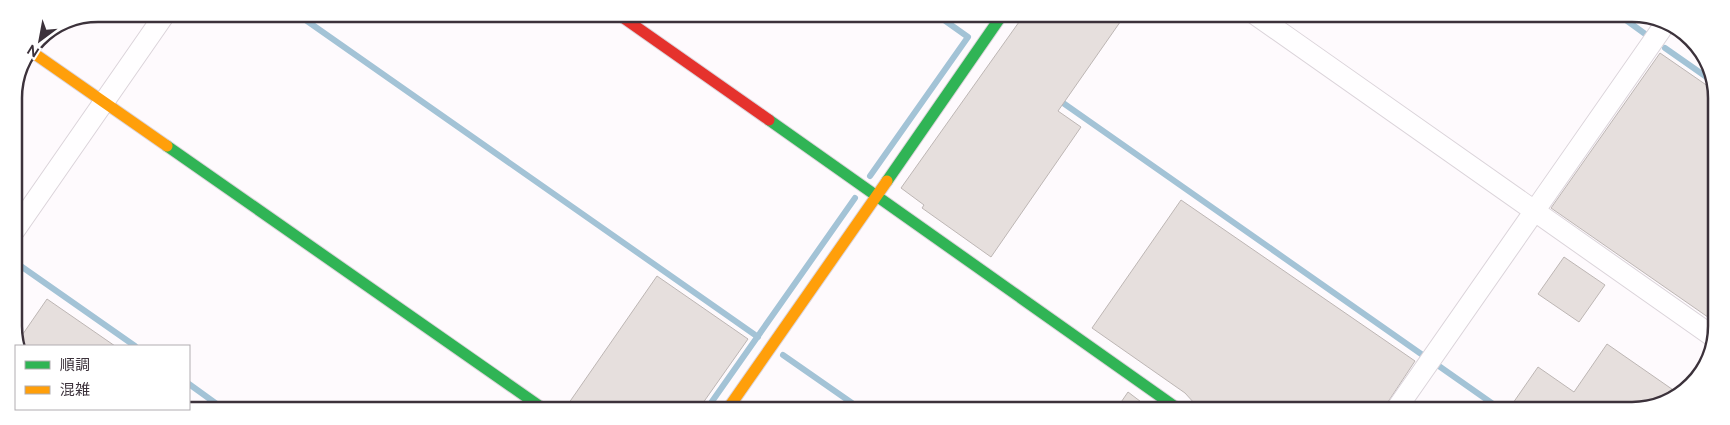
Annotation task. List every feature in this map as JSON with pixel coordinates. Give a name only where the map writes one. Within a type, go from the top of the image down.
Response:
[{"type":"street","points":[[22,219],[159,23]]},
{"type":"street","points":[[631,23],[1168,402]]},
{"type":"street","points":[[733,402],[996,23]]},
{"type":"street","points":[[1267,23],[1707,333]]},
{"type":"street","points":[[1401,402],[1661,29]]},
{"type":"street","points":[[36,55],[534,402]]},
{"type":"building","points":[[1018,23],[1119,23],[1058,111],[1081,127],[991,257],[922,208],[924,205],[901,188]]},
{"type":"building","points":[[1660,53],[1706,85],[1708,99],[1708,317],[1551,208]]},
{"type":"building","points":[[1181,200],[1415,361],[1388,402],[1193,402],[1185,393],[1092,328]]},
{"type":"building","points":[[1564,257],[1605,285],[1579,322],[1538,294]]},
{"type":"building","points":[[657,276],[748,339],[704,402],[570,402]]},
{"type":"building","points":[[47,299],[114,345],[25,345],[23,334]]},
{"type":"building","points":[[1607,344],[1673,390],[1661,397],[1636,402],[1514,402],[1538,367],[1574,392]]},
{"type":"building","points":[[1128,392],[1141,402],[1121,402]]},
{"type":"waterway","points":[[310,23],[758,337]]},
{"type":"waterway","points":[[870,176],[968,37],[948,23]]},
{"type":"waterway","points":[[1630,23],[1648,36]]},
{"type":"waterway","points":[[1665,48],[1703,75]]},
{"type":"waterway","points":[[1056,98],[1424,356]]},
{"type":"waterway","points":[[712,402],[855,198]]},
{"type":"waterway","points":[[22,267],[134,345]]},
{"type":"waterway","points":[[783,355],[851,402]]},
{"type":"waterway","points":[[1436,364],[1490,402]]},
{"type":"waterway","points":[[190,385],[214,402]]},
{"type":"traffic: fast","points":[[887,181],[996,23]]},
{"type":"traffic: fast","points":[[769,120],[1168,402]]},
{"type":"traffic: fast","points":[[167,146],[534,402]]},
{"type":"traffic: slow","points":[[36,55],[167,146]]},
{"type":"traffic: slow","points":[[733,402],[887,181]]},
{"type":"traffic: jam","points":[[631,23],[769,120]]}]
